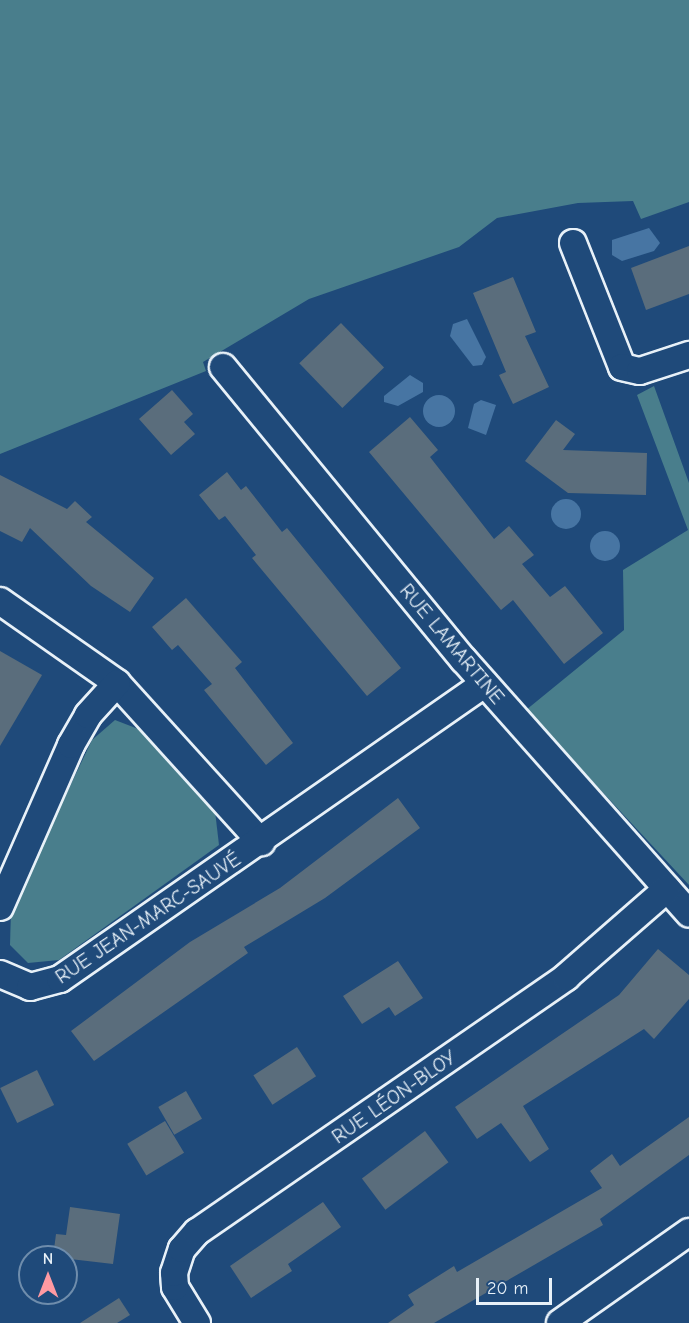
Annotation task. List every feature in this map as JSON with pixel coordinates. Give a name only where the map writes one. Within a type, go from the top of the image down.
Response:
[{"type":"street","points":[[573,243],[622,367],[640,371],[689,355]]},
{"type":"street","name":"RUE LAMARTINE","points":[[223,367],[484,684],[689,913]]},
{"type":"street","name":"RUE JEAN-MARC-SAUVÉ","points":[[0,601],[117,683],[261,842]]},
{"type":"street","points":[[0,907],[71,745],[88,715],[117,683]]},
{"type":"street","name":"RUE JEAN-MARC-SAUVÉ","points":[[0,974],[30,987],[60,979],[261,842],[484,684]]},
{"type":"street","name":"RUE LÉON-BLOY","points":[[197,1323],[175,1287],[174,1273],[182,1249],[197,1232],[566,977],[667,889]]},
{"type":"street","points":[[560,1323],[689,1232]]},
{"type":"green space","points":[[0,0],[689,0],[689,202],[641,219],[633,201],[578,203],[497,218],[459,247],[309,299],[203,362],[206,371],[0,454]]},
{"type":"green space","points":[[654,386],[689,483],[689,885],[526,710],[624,630],[623,570],[688,530],[637,395]]},
{"type":"green space","points":[[115,720],[146,732],[215,811],[219,845],[59,960],[28,963],[10,945],[11,910],[92,740]]},
{"type":"water","points":[[649,228],[660,243],[654,251],[622,261],[612,255],[612,240]]},
{"type":"water","points":[[467,319],[486,357],[482,365],[473,366],[450,336],[453,324]]},
{"type":"water","points":[[410,375],[423,383],[423,392],[398,406],[384,402],[384,396]]},
{"type":"water","points":[[439,395],[450,400],[455,411],[450,422],[439,427],[428,422],[423,411],[428,400]]},
{"type":"water","points":[[481,400],[496,405],[486,435],[468,428],[474,404]]},
{"type":"water","points":[[566,499],[577,503],[581,514],[577,525],[566,529],[555,525],[551,514],[555,503]]},
{"type":"water","points":[[605,531],[616,535],[620,546],[616,557],[605,561],[594,557],[590,546],[594,535]]},
{"type":"building","points":[[689,246],[689,294],[646,310],[631,268]]},
{"type":"building","points":[[513,277],[536,332],[525,336],[549,387],[513,404],[499,375],[506,372],[473,293]]},
{"type":"building","points":[[341,323],[384,368],[342,408],[299,363]]},
{"type":"building","points":[[172,390],[193,414],[184,422],[195,434],[171,455],[139,419]]},
{"type":"building","points":[[410,417],[438,450],[430,457],[494,539],[509,526],[534,555],[522,564],[550,597],[565,586],[603,633],[564,664],[513,600],[501,610],[369,452]]},
{"type":"building","points":[[556,420],[575,434],[563,450],[647,453],[646,495],[568,493],[525,461]]},
{"type":"building","points":[[227,472],[241,490],[246,486],[282,532],[287,528],[401,668],[367,696],[252,558],[256,555],[225,516],[219,520],[199,495]]},
{"type":"building","points":[[0,475],[67,509],[75,501],[92,517],[86,522],[154,578],[130,612],[91,586],[30,528],[22,542],[0,531]]},
{"type":"building","points":[[186,598],[242,662],[235,668],[293,743],[266,765],[204,690],[212,684],[178,645],[172,650],[152,627]]},
{"type":"building","points":[[0,651],[42,675],[0,746]]},
{"type":"building","points":[[398,798],[420,828],[325,898],[244,947],[248,953],[94,1061],[71,1031],[190,942],[280,888]]},
{"type":"building","points":[[658,949],[689,975],[689,999],[654,1039],[644,1029],[523,1106],[549,1149],[530,1162],[501,1123],[477,1139],[455,1107],[619,995]]},
{"type":"building","points":[[398,961],[423,998],[395,1016],[389,1007],[362,1024],[343,996]]},
{"type":"building","points":[[297,1047],[316,1076],[272,1105],[253,1075]]},
{"type":"building","points":[[37,1070],[54,1105],[17,1123],[0,1088]]},
{"type":"building","points":[[186,1091],[202,1119],[174,1135],[158,1107]]},
{"type":"building","points":[[689,1117],[689,1155],[600,1219],[603,1225],[434,1323],[388,1323],[414,1305],[408,1295],[454,1266],[457,1272],[602,1188],[590,1171],[612,1154],[620,1166]]},
{"type":"building","points":[[165,1121],[184,1153],[146,1175],[127,1144]]},
{"type":"building","points":[[425,1131],[448,1162],[385,1210],[362,1179]]},
{"type":"building","points":[[323,1202],[341,1227],[288,1264],[292,1271],[251,1298],[230,1266]]},
{"type":"building","points":[[70,1207],[120,1214],[113,1264],[78,1260],[78,1245],[55,1245],[56,1234],[66,1235]]},
{"type":"building","points":[[119,1298],[130,1315],[117,1323],[80,1323]]}]
